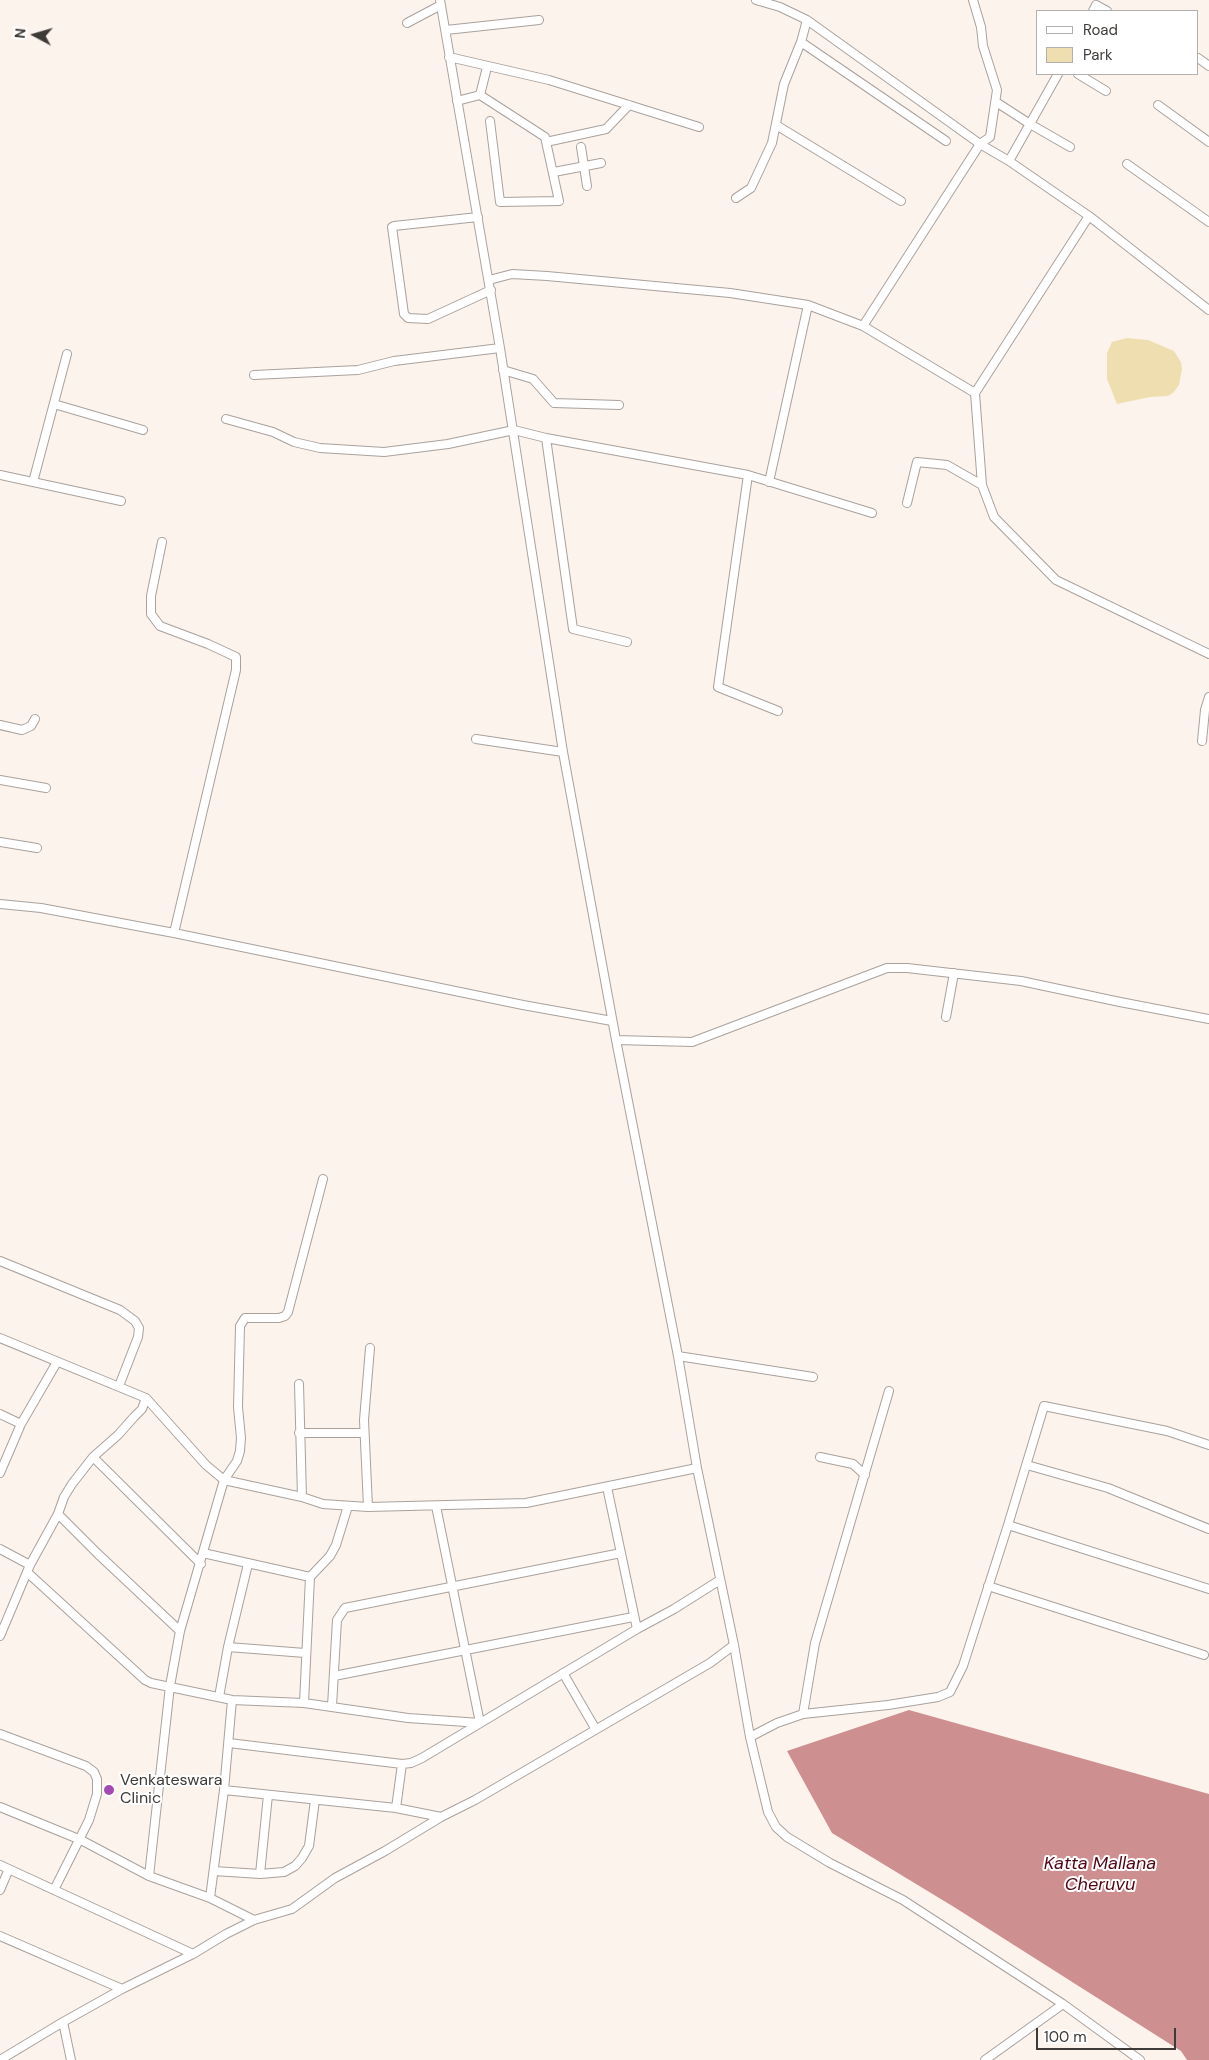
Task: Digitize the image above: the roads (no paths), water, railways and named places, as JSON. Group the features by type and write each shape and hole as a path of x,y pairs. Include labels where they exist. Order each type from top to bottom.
{"street":[{"path":"756,0 780,7 807,20 980,144 1009,161 1089,216 1209,310"},
{"path":"863,326 980,144 990,138 997,90 983,46 981,27 973,0"},
{"path":"407,23 441,3 514,430 564,752 612,1021 678,1356 697,1468 734,1645 750,1737 768,1812 776,1827 787,1837 830,1863 903,1900 1063,2004 1140,2060"},
{"path":"1094,10 1096,5 1105,10"},
{"path":"446,30 539,20"},
{"path":"736,198 751,188 772,143 784,84 801,42 807,20"},
{"path":"801,42 946,141"},
{"path":"450,57 549,80 699,127"},
{"path":"480,95 487,67"},
{"path":"1009,161 1057,75"},
{"path":"1080,75 1106,91"},
{"path":"457,101 480,95 545,137 559,201 500,202 490,121"},
{"path":"996,102 1070,147"},
{"path":"546,142 606,130 629,105"},
{"path":"1158,105 1209,142"},
{"path":"776,125 900,201"},
{"path":"580,147 587,186"},
{"path":"554,172 600,164"},
{"path":"1127,164 1209,222"},
{"path":"1089,216 975,393 982,485 994,518 1056,580 1209,654"},
{"path":"478,217 392,227 404,314 408,318 428,319 491,290"},
{"path":"489,280 512,274 547,276 730,293 808,304 863,326 975,393"},
{"path":"769,482 808,304"},
{"path":"254,375 358,370 394,361 500,348"},
{"path":"33,482 67,354"},
{"path":"503,370 533,379 554,403 620,405"},
{"path":"54,404 143,430"},
{"path":"226,419 273,432 294,442 320,448 384,452 448,444 514,430 546,438 748,475 872,513"},
{"path":"546,438 573,629 627,642"},
{"path":"907,503 917,462 948,465 982,485"},
{"path":"0,474 122,501"},
{"path":"748,475 718,687 778,710"},
{"path":"162,542 151,596 151,614 160,626 236,657 236,670 174,933"},
{"path":"1202,741 1205,710 1209,696"},
{"path":"0,724 22,730 31,726 35,719"},
{"path":"476,739 564,752"},
{"path":"0,780 46,788"},
{"path":"0,842 36,848"},
{"path":"0,904 41,908 174,933 524,1005 612,1021"},
{"path":"616,1040 692,1042 887,968 908,968 1021,981 1209,1019"},
{"path":"946,1017 954,973"},
{"path":"149,1876 170,1686 180,1631 224,1480 237,1461 240,1451 241,1438 238,1407 239,1334 241,1321 250,1317 279,1318 285,1316 288,1312 323,1179"},
{"path":"0,1261 120,1310 135,1321 139,1328 138,1337 119,1386"},
{"path":"0,1338 146,1398 206,1465 224,1480 302,1497 323,1504 368,1507 526,1503 697,1468"},
{"path":"368,1507 364,1433 365,1393 370,1348"},
{"path":"678,1356 813,1377"},
{"path":"0,1473 21,1424 57,1362"},
{"path":"299,1384 302,1497"},
{"path":"803,1714 815,1644 889,1391"},
{"path":"0,1636 29,1569 58,1514 64,1497 92,1457 118,1435 142,1409 146,1398"},
{"path":"750,1737 777,1723 803,1714 888,1705 950,1692 963,1666 1044,1406 1167,1431 1209,1445"},
{"path":"0,1414 21,1424"},
{"path":"299,1433 364,1433"},
{"path":"92,1457 201,1564"},
{"path":"820,1457 853,1464 865,1475"},
{"path":"1027,1465 1108,1488 1209,1528"},
{"path":"607,1487 637,1629"},
{"path":"304,1703 310,1577 330,1556 336,1544 348,1506"},
{"path":"436,1506 480,1723"},
{"path":"58,1514 180,1631"},
{"path":"1008,1525 1209,1589"},
{"path":"1,1552 29,1569 145,1680 151,1683 232,1700 304,1703 408,1718 480,1723"},
{"path":"332,1706 337,1620 344,1608 452,1585 621,1553"},
{"path":"203,1554 310,1577"},
{"path":"219,1697 228,1646 248,1564"},
{"path":"229,1744 402,1764 422,1758 720,1580"},
{"path":"988,1586 1204,1655"},
{"path":"334,1676 634,1617"},
{"path":"0,2060 122,1989 193,1954 226,1934 254,1920 292,1908 335,1878 385,1851 441,1817 475,1800 594,1728 710,1663 734,1645"},
{"path":"228,1646 305,1652"},
{"path":"563,1673 594,1728"},
{"path":"210,1898 224,1790 232,1700"},
{"path":"0,1734 86,1766 94,1772 97,1779 97,1794 89,1820 81,1840 54,1890"},
{"path":"396,1808 402,1764"},
{"path":"224,1790 396,1808 441,1817"},
{"path":"260,1874 268,1795"},
{"path":"214,1871 260,1874 284,1872 295,1866 309,1846 315,1800"},
{"path":"0,1807 81,1840 149,1876 210,1898 254,1920"},
{"path":"0,1866 193,1954"},
{"path":"0,1890 9,1869"},
{"path":"0,1936 122,1989"},
{"path":"985,2060 1063,2004"},
{"path":"63,2022 72,2060"}],"water":[{"name":"Katta Mallana Cheruvu","path":"909,1710 1209,1794 1209,2060 1187,2060 1181,2051 954,1907 832,1833 787,1751"}],"place":[{"name":"Venkateswara Clinic","path":"109,1790"}]}
